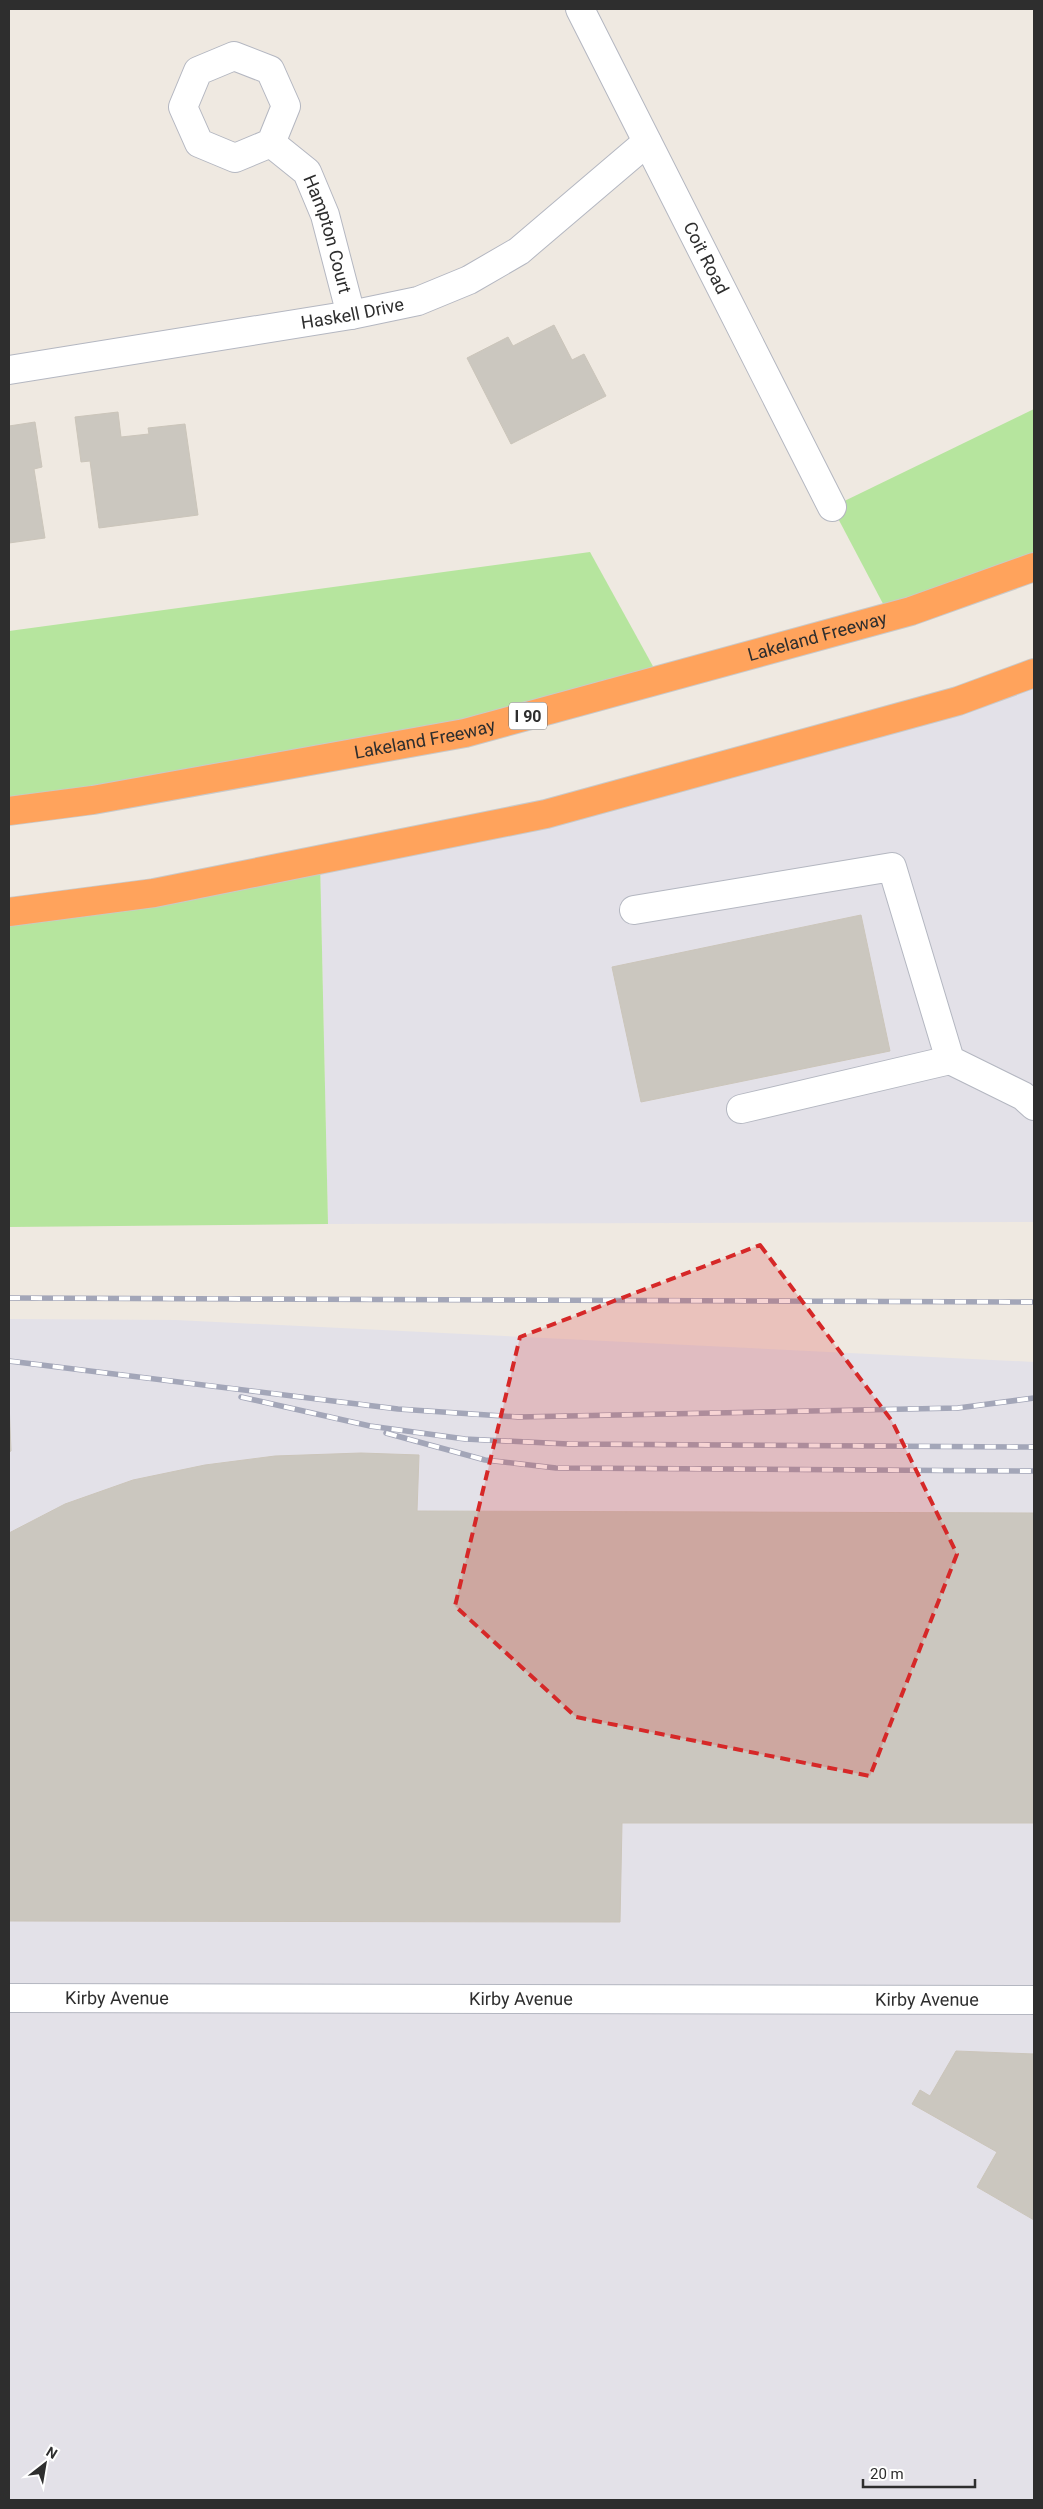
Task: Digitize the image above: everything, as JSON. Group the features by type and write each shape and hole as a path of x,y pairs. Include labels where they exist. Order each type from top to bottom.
{"highway":[{"name":"Lakeland Freeway","path":"9,811 93,800 465,733 911,611 1034,567"},
{"path":"9,912 154,893 546,814 948,704 1034,673"}],"street":[{"name":"Coit Road","path":"580,9 832,507"},
{"name":"Haskell Drive","path":"9,370 350,315 418,301 469,280 519,251 647,142"},
{"name":"Hampton Court","path":"271,143 307,172 325,215 350,315"},
{"path":"634,910 892,867 950,1060"},
{"path":"740,1109 950,1060 1023,1096 1034,1106"},
{"name":"Kirby Avenue","path":"9,1998 1034,2000"}],"highlighted area":[{"path":"760,1245 892,1421 957,1554 870,1776 576,1717 455,1606 520,1337"}],"shaded area":[{"path":"1034,673 1034,1222 328,1224 320,859"},
{"path":"9,1319 176,1320 1034,1362 1034,2500 9,2500"}],"green space":[{"path":"1034,409 1034,567 890,617 832,507"},
{"path":"590,552 660,679 465,733 9,811 9,631"},
{"path":"320,859 328,1224 9,1227 9,912"}],"building":[{"path":"554,325 572,360 584,354 606,396 511,444 467,358 508,337 513,346"},
{"path":"118,412 121,437 149,434 148,428 185,424 198,515 99,528 90,461 81,462 75,417"},
{"path":"35,422 42,467 34,469 45,538 9,543 9,426"},
{"path":"861,915 890,1051 641,1102 612,967"},
{"path":"9,1402 11,1451 9,1452"},
{"path":"361,1453 419,1455 417,1511 1034,1513 1034,1823 622,1823 620,1922 9,1921 9,1533 65,1504 133,1480 205,1465 275,1456"},
{"path":"956,2051 1034,2054 1034,2220 977,2187 997,2152 912,2104 920,2090 930,2096"}],"railway":[{"path":"9,1298 1034,1302"},
{"path":"9,1361 398,1409 518,1417 958,1408 1034,1398"},
{"path":"241,1397 370,1426 465,1439 568,1444 1034,1447"},
{"path":"386,1433 485,1460 556,1468 1034,1471"}]}
